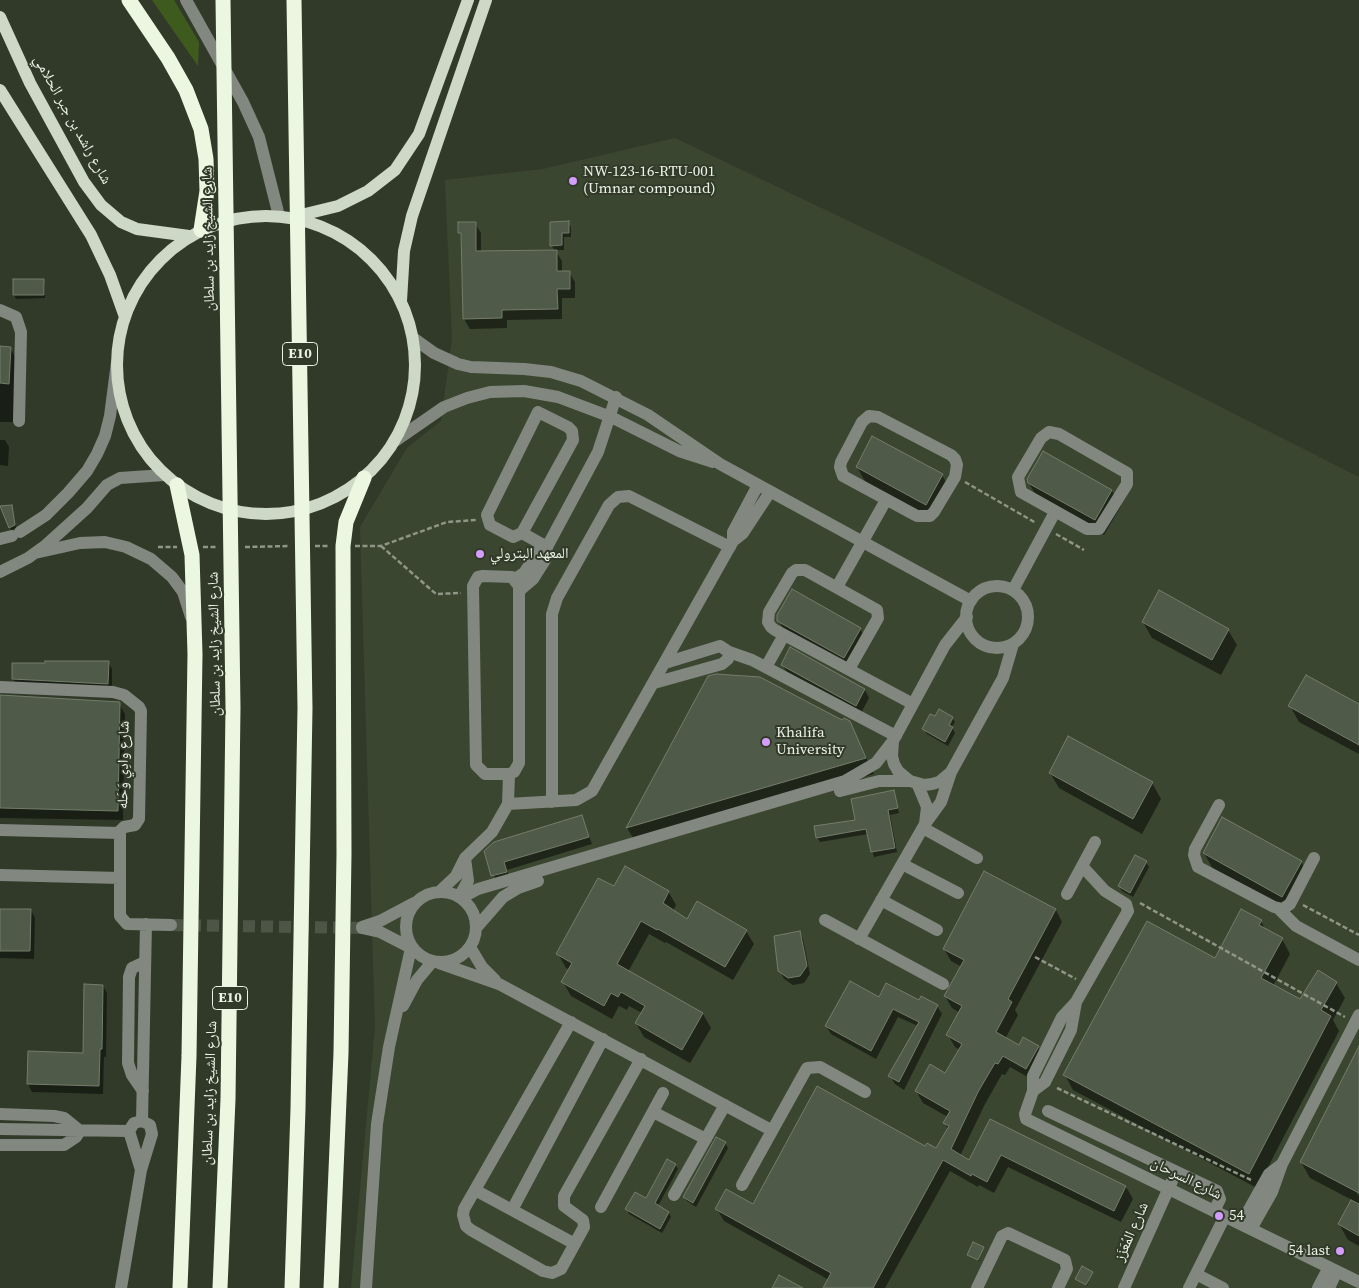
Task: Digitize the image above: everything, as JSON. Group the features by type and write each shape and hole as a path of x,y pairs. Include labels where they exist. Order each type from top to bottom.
{"highway":[{"path":"129,0 168,58 186,90 201,129 206,159 207,191 195,233"},
{"name":"شارع الشيخ زايد بن سلطان","path":"220,1288 228,1090 233,708 223,0"},
{"name":"E10","path":"292,1288 298,1109 306,708 294,0"},
{"path":"332,1288 341,1053 344,854 343,546 346,522 364,478"},
{"path":"176,485 191,547 195,654 189,1056 180,1288"}],"main road":[{"path":"293,217 338,206 368,191 395,170 419,134 468,0"},
{"path":"401,301 404,251 412,216 486,0"},
{"name":"شارع راشد بن جبر الحلامي","path":"0,17 39,99 84,182 101,205 121,222 137,230 195,233"},
{"path":"0,90 91,235 110,275 125,317"},
{"path":"280,216 293,217 327,228 357,246 382,271 401,301 413,338 415,374 409,407 395,441 364,478 336,497 305,510 272,515 238,512 206,502 176,485 164,475 138,442 128,419 122,404 117,362 125,317 140,285 162,258 195,233 239,217 280,216"}],"street":[{"path":"186,0 210,39 259,137 280,216"},
{"path":"0,104 15,116"},
{"path":"0,310 16,316 21,332 19,421"},
{"path":"413,338 434,352 458,364 471,367 524,368 551,372 581,381 616,397 673,430 720,464 971,601"},
{"path":"11,536 46,515 68,493 97,454 105,436 110,416 117,362"},
{"path":"395,441 444,407 467,398 507,391 540,393 558,397 611,417 679,451 720,464"},
{"path":"538,412 568,427 572,431 573,440 522,534 508,536 490,526 487,519 488,512 538,412 540,393"},
{"path":"517,585 537,573 545,560 547,546 598,452 616,397"},
{"path":"869,416 878,417 951,455 957,465 955,477 934,512 930,516 917,516 847,480 841,472 841,462 862,422 869,416"},
{"path":"1054,432 1059,434 1126,473 1127,484 1099,529 1087,530 1055,512 1024,496 1018,487 1018,477 1045,434 1054,432"},
{"path":"0,572 35,553 87,508 107,485 120,478 164,475"},
{"path":"731,544 733,532 758,485"},
{"path":"508,804 576,800 592,791 654,684 731,544 743,533 770,492"},
{"path":"552,802 552,614 557,598 609,505 618,497 629,496 731,544"},
{"path":"837,587 886,500"},
{"path":"1013,590 1055,512"},
{"path":"522,534 547,546"},
{"path":"35,553 80,543 105,542 126,547 151,558 172,577 182,592 191,616 195,654"},
{"path":"849,669 878,614 875,607 805,570 796,570 792,573 768,617 770,627 913,704"},
{"path":"508,576 517,585 519,763 514,772 509,774 485,774 476,765 474,581 478,577 508,576"},
{"path":"460,897 478,889 846,781 876,763 895,739 952,635 967,617 971,601 976,594 990,587 1006,587 1013,590 1020,596 1028,613 1025,630 1014,644 1003,678 951,772 944,798 924,826 859,938"},
{"path":"967,617 974,637 982,644 992,648 1014,644"},
{"path":"766,667 784,635"},
{"path":"665,663 720,646 728,652 766,667 895,739"},
{"path":"654,684 722,664 728,659 728,652"},
{"name":"شارع وادِي وَحَله","path":"0,688 113,692 124,696 139,707 141,712 139,819 135,825 122,828 120,833"},
{"path":"895,739 894,764 913,782 927,807 924,826"},
{"path":"396,1019 417,980 436,962 457,959 470,947 476,928 503,897 524,885 862,785 889,780 924,785 939,782 951,772"},
{"path":"438,892 456,876 465,858 492,832 508,804 509,774"},
{"path":"1219,805 1195,849 1195,862 1198,867 1279,909 1296,926 1359,960"},
{"path":"924,826 977,858"},
{"path":"0,830 120,833 121,920 127,924 171,925"},
{"path":"1067,894 1095,842"},
{"path":"460,897 468,882 465,858"},
{"path":"1279,909 1287,907 1293,900 1314,858"},
{"path":"902,864 958,894"},
{"path":"1082,866 1105,890 1121,901"},
{"path":"0,875 120,878"},
{"path":"476,928 472,911 460,897 438,892 429,893 414,903 362,928 388,936 411,948 419,956 499,984 771,1130"},
{"path":"881,900 937,930"},
{"name":"شارع السرحان","path":"1121,901 1128,907 1127,914 1076,1002 1071,1030 1045,1082 1033,1091 1025,1111 1026,1119 1359,1282"},
{"path":"366,1288 377,1124 411,948 405,930 409,911 414,903"},
{"path":"825,920 943,984"},
{"path":"142,1121 146,924"},
{"path":"470,947 482,967 499,984"},
{"path":"1246,1227 1269,1174 1282,1164 1357,1019"},
{"path":"571,1022 464,1209 463,1215 466,1226 543,1271 552,1273 561,1269 584,1227 584,1222 566,1209 563,1202 564,1196 641,1059"},
{"path":"512,1210 604,1039"},
{"path":"742,1185 804,1072 811,1066 820,1067 866,1092"},
{"path":"600,1206 663,1093"},
{"path":"674,1195 725,1105"},
{"path":"1048,1111 1219,1193 1220,1213 1189,1288"},
{"path":"653,1112 706,1139"},
{"path":"0,1114 64,1118 80,1131"},
{"path":"121,1288 141,1170 152,1134 150,1125 142,1121 134,1123 129,1131 141,1170"},
{"path":"1068,1140 1075,1124"},
{"path":"0,1129 129,1131"},
{"path":"0,1145 64,1145 76,1137 80,1131"},
{"path":"1127,1168 1134,1152"},
{"name":"شارع المُعَزَز","path":"1124,1288 1177,1172"},
{"path":"475,1190 575,1244"},
{"path":"977,1288 1002,1236 1008,1233 1065,1260 1067,1269 1060,1287"},
{"path":"1318,1288 1333,1269"},
{"path":"1329,1288 1333,1269"},
{"path":"1196,1274 1223,1288"}],"path":[{"path":"955,477 1084,550"},
{"path":"314,546 381,546 448,522 487,519"},
{"path":"238,547 296,546"},
{"path":"381,546 436,594 473,593"},
{"path":"154,547 219,547"},
{"path":"1293,900 1359,935"},
{"path":"1121,901 1142,904 1357,1019"},
{"path":"1035,958 1086,985"},
{"path":"1052,1086 1252,1180"}],"shaded area":[{"path":"675,138 926,258 1359,477 1359,1288 351,1288 375,1027 360,527 407,448 441,421 452,339 445,180 543,169"}],"green space":[{"path":"152,0 174,0 199,42 198,66"}],"building":[{"path":"569,221 569,233 562,233 562,245 550,246 550,222"},
{"path":"458,222 476,222 476,251 557,250 557,271 570,271 570,289 557,289 558,309 502,310 502,318 463,319 461,233 458,233"},
{"path":"13,279 44,279 44,295 13,295"},
{"path":"0,346 11,347 9,384 0,383"},
{"path":"872,436 943,474 926,505 856,467"},
{"path":"1043,451 1112,490 1095,520 1028,483 1027,479"},
{"path":"12,505 15,525 9,528 0,506"},
{"path":"792,589 861,628 844,658 777,621 777,615"},
{"path":"1159,590 1229,629 1212,660 1142,622"},
{"path":"790,647 865,689 856,706 781,665"},
{"path":"45,661 109,661 108,684 12,679 12,663 45,663"},
{"name":"Khalifa University","path":"716,674 760,677 842,720 844,718 850,721 866,758 626,828 708,676"},
{"path":"1306,675 1359,704 1359,745 1288,706"},
{"path":"0,695 120,702 118,811 0,808"},
{"path":"939,709 953,717 949,725 953,727 945,742 922,729 930,714 935,716"},
{"path":"1068,736 1153,782 1133,819 1049,773"},
{"path":"894,790 898,808 888,810 895,848 871,852 866,829 816,838 814,826 855,820 851,799"},
{"path":"582,815 589,837 504,862 507,872 491,876 484,851 494,842"},
{"path":"1222,817 1302,861 1282,897 1203,853"},
{"path":"1135,855 1147,861 1130,893 1118,886"},
{"path":"625,866 669,891 663,903 687,919 697,901 747,930 725,967 641,921 617,964 703,1013 682,1050 635,1023 645,1006 621,992 618,997 611,993 604,1006 561,982 572,963 556,954 598,878 614,886"},
{"path":"984,871 1056,909 1008,999 1012,1002 996,1032 1019,1045 1023,1037 1039,1046 1026,1069 1003,1056 998,1064 995,1063 978,1092 951,1149 969,1160 990,1119 1126,1186 1114,1211 1001,1155 987,1182 972,1174 971,1176 943,1160 873,1288 823,1288 831,1273 715,1209 726,1189 753,1204 817,1086 925,1146 927,1143 936,1148 949,1126 943,1123 950,1111 915,1091 930,1064 945,1073 962,1044 946,1035 962,1006 944,996 964,960 943,949"},
{"path":"0,909 31,909 30,951 0,951"},
{"path":"1241,909 1262,920 1259,925 1283,938 1261,978 1300,999 1318,970 1337,982 1321,1010 1331,1016 1249,1174 1063,1075 1147,921 1215,958"},
{"path":"800,931 807,966 800,976 788,978 778,971 774,936"},
{"path":"850,981 879,997 886,983 919,1000 921,996 938,1005 899,1082 888,1076 919,1022 893,1009 871,1051 825,1026"},
{"path":"84,984 103,985 102,1049 100,1049 99,1086 27,1084 28,1051 83,1053"},
{"path":"1359,1046 1359,1193 1300,1162"},
{"path":"716,1137 726,1142 693,1203 683,1197"},
{"path":"667,1159 676,1164 655,1203 669,1212 660,1229 625,1209 635,1192 646,1198"},
{"path":"1351,1200 1359,1204 1359,1236 1338,1224"},
{"path":"973,1242 984,1247 978,1260 967,1255"},
{"path":"1082,1266 1093,1272 1086,1285 1075,1279"},
{"path":"779,1275 803,1288 772,1288"}],"tunnel":[{"path":"171,925 362,928"}],"place":[{"name":"NW-123-16-RTU-001 (Umnar compound)","path":"573,181"},
{"name":"المعهد البترولي","path":"480,554"},
{"name":"Khalifa University","path":"766,742"},
{"name":"54","path":"1219,1216"},
{"name":"54 last","path":"1340,1251"}]}
